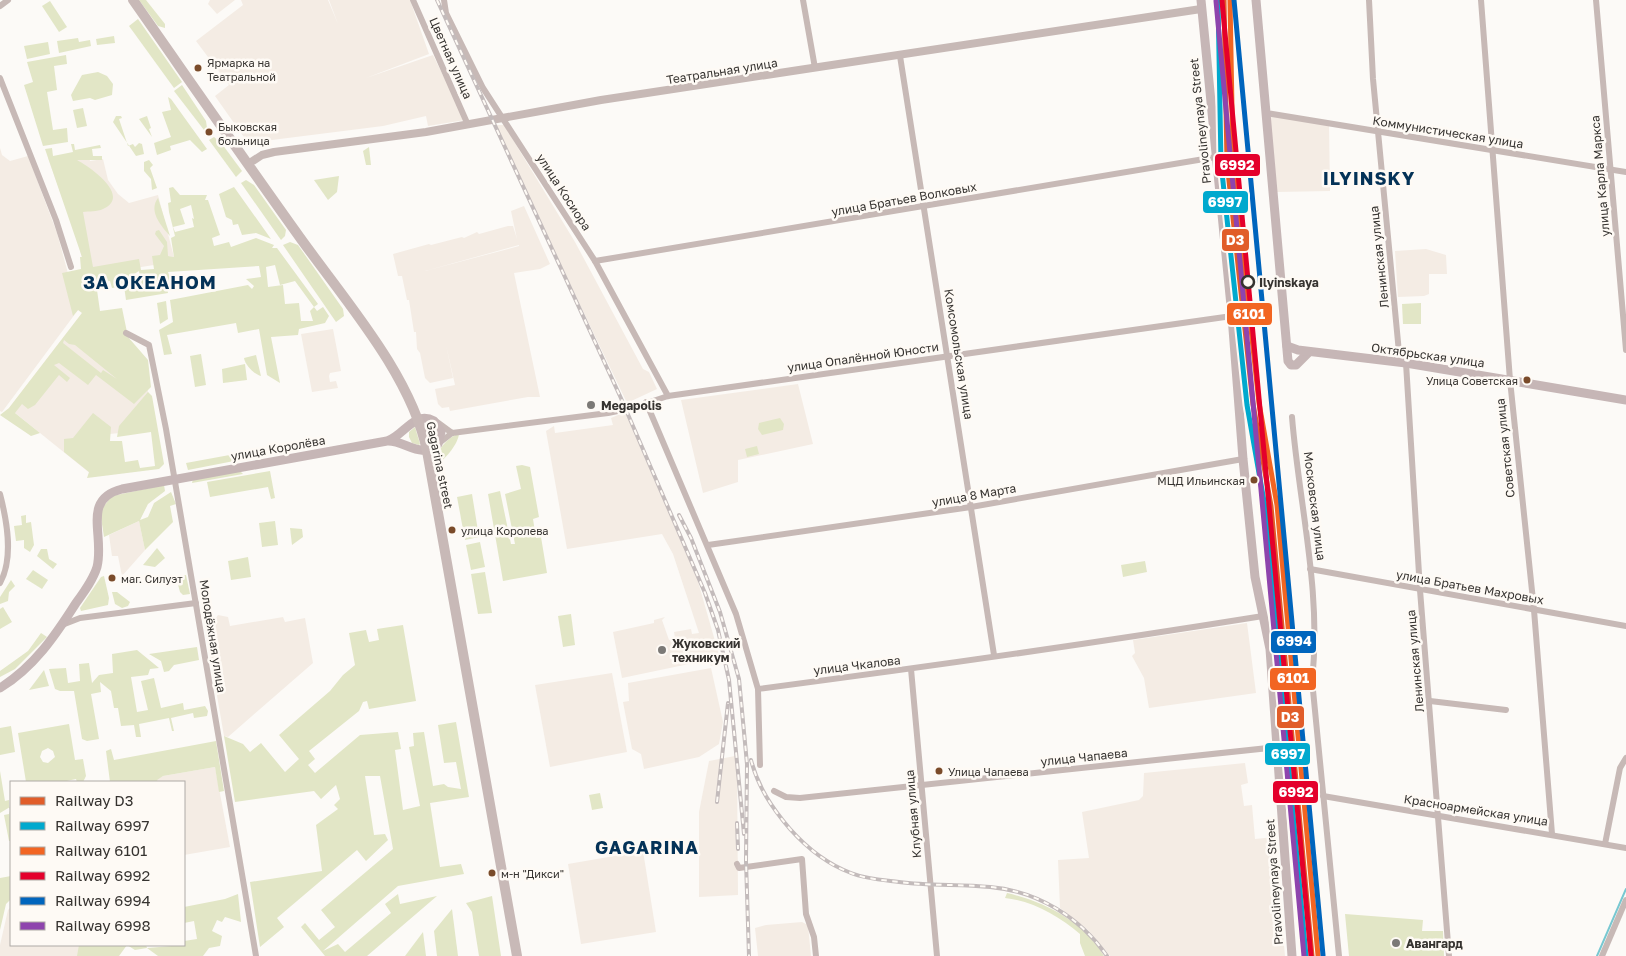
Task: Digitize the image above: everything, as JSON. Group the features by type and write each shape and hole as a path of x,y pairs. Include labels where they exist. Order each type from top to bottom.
{"main road":[{"name":"Gagarina street","path":"133,0 395,372 410,399 418,419 426,451 517,956"},
{"path":"1256,0 1288,361 1291,365 1298,364 1309,352"},
{"name":"Pravolineynaya Street","path":"1201,5 1232,316 1243,459 1255,577 1270,649 1292,956"},
{"name":"Октябрьская улица","path":"1287,346 1309,352 1403,363 1626,400"},
{"path":"427,418 437,422 441,435 438,444 426,451 394,441 386,441 396,438 418,419 427,418"},
{"path":"406,428 406,440 412,448"},
{"name":"улица Королёва","path":"0,688 30,664 61,626 96,570 99,548 97,510 102,498 116,490 386,441"}],"street":[{"path":"0,6 8,0"},
{"name":"Цветная улица","path":"414,0 468,125"},
{"name":"улица Косиора","path":"444,0 446,13 478,80 595,261 668,396"},
{"path":"803,0 816,68"},
{"name":"Ленинская улица","path":"1369,0 1379,132 1403,363 1449,956"},
{"name":"Советская улица","path":"1481,0 1510,380 1534,610 1552,834"},
{"name":"улица Карла Маркса","path":"1596,0 1626,350"},
{"name":"Театральная улица","path":"248,164 262,155 274,152 468,125 601,100 900,56 1201,5"},
{"name":"Комсомольская улица","path":"900,56 994,655"},
{"path":"0,78 64,241 71,267"},
{"name":"Коммунистическая улица","path":"1266,113 1626,172"},
{"name":"улица Братьев Волковых","path":"595,261 925,207 1216,156"},
{"name":"улица Опалённой Юности","path":"452,433 608,413 668,396 1232,316"},
{"name":"Молодёжная улица","path":"126,333 149,344 203,639 256,956"},
{"path":"646,402 736,614 758,689 760,765"},
{"name":"Московская улица","path":"1292,417 1310,569 1315,650 1312,680 1339,956"},
{"path":"437,422 452,433 438,444"},
{"name":"улица 8 Марта","path":"708,545 971,507 1243,459"},
{"path":"0,494 5,517 8,559 6,572 0,583"},
{"name":"улица Братьев Махровых","path":"1310,569 1626,626"},
{"path":"61,626 80,618 196,603"},
{"name":"улица Чкалова","path":"758,689 911,669 994,655 1041,651 1263,616"},
{"name":"Клубная улица","path":"911,669 937,956"},
{"path":"1430,701 1506,710"},
{"name":"улица Чапаева","path":"774,791 786,797 800,798 1278,747"},
{"path":"1605,844 1620,768 1626,758"},
{"name":"Красноармейская улица","path":"1323,796 1626,848"},
{"path":"737,864 739,868 802,859 806,914 814,937 816,956"},
{"path":"1602,956 1626,900"}],"shaded area":[{"path":"210,0 235,0 217,14 208,4"},
{"name":"Ярмарка на Театральной","path":"241,0 328,0 338,24 329,0 410,0 429,54 366,78 433,55 465,120 428,126 426,116 383,126 248,143 215,96 229,85 196,41 243,5"},
{"path":"1270,115 1329,125 1330,191 1277,192"},
{"path":"494,125 504,125 575,242 643,369 649,372 657,389 627,403"},
{"path":"0,148 2,155 10,161 28,156 57,233 78,310 2,412 0,411"},
{"path":"70,155 89,158 90,161 103,159 108,180 118,194 129,203 158,195 174,257 160,255 160,264 86,276 78,241 48,158"},
{"path":"524,206 550,264 540,269 514,273 540,397 528,397 450,411 449,407 442,408 438,404 435,389 455,385 446,345 453,378 430,383 425,378 420,353 417,349 416,332 414,332 409,300 407,300 402,276 398,276 393,254 429,244 464,238 477,232 479,234 508,226 513,226 517,239 511,211","holes":["519,245 519,246 425,271"]},
{"path":"1426,249 1446,255 1447,274 1429,274 1429,294 1424,296 1398,297 1395,251"},
{"path":"82,313 144,368 150,404 129,432 110,434 110,441 91,474 9,408"},
{"path":"333,329 341,371 330,373 329,376 330,382 336,381 338,388 312,392 301,334"},
{"path":"798,384 813,444 738,460 738,482 703,493 681,400"},
{"path":"625,412 693,564 721,662 711,666 708,660 622,678 613,632 654,623 654,620 665,617 662,620 669,640 675,638 674,632 691,629 692,634 699,633 673,554 662,534 567,549 546,431 554,426 555,433 613,425 611,418"},
{"path":"139,521 145,550 122,576 118,556 112,556 109,535"},
{"path":"218,615 228,617 230,626 283,617 285,622 305,618 313,663 228,737 224,736 206,632"},
{"path":"1247,623 1256,693 1149,708 1144,678 1132,656 1135,653 1133,640"},
{"path":"711,668 723,722 719,744 699,757 644,769 641,754 632,749 623,702 629,701 628,683"},
{"path":"612,673 627,752 550,767 535,685"},
{"path":"735,756 737,763 738,895 699,897 699,812 709,761"},
{"path":"1245,763 1248,783 1241,785 1244,806 1252,805 1255,839 1274,837 1285,956 1110,956 1088,930 1060,908 1058,860 1089,858 1082,812 1139,800 1143,796 1144,773"},
{"path":"215,767 230,847 185,855 185,781 151,781 163,776"},
{"path":"643,851 656,932 581,944 568,864"},
{"path":"10,908 10,946 109,946 102,956 0,956 0,945"},
{"path":"802,922 808,925 811,956 758,956 755,928 766,925"}],"green space":[{"path":"139,0 146,0 165,24 165,28 158,26"},
{"path":"50,1 67,27 59,32 42,6"},
{"path":"138,19 182,82 174,88 129,26"},
{"path":"114,36 115,43 97,45 96,39"},
{"path":"78,38 79,42 90,40 91,46 59,53 57,41"},
{"path":"48,42 50,54 27,59 24,46"},
{"path":"66,55 67,64 54,66 57,90 47,92 53,130 67,128 68,142 43,146 24,85 33,82 27,62"},
{"path":"98,72 107,76 113,84 112,95 95,100 90,98 73,101 71,95 82,75"},
{"path":"182,85 206,121 207,128 204,130 174,91"},
{"path":"168,97 207,149 202,152 190,140 170,146 171,150 157,155 154,143 171,137 162,112 171,110"},
{"path":"83,108 87,126 77,128 73,110"},
{"path":"116,116 121,116 122,118 119,119 127,142 113,122"},
{"path":"147,116 151,128 149,129 152,137 139,119"},
{"path":"214,137 222,144 242,171 236,177 209,140"},
{"path":"139,143 142,144 144,154 136,156 129,146 133,144 135,147"},
{"path":"71,144 74,144 75,150 100,145 101,148 92,149 93,156 102,156 102,160 77,160 106,182 113,197 111,203 103,209 83,212 93,267 139,259 141,270 154,269 152,256 160,255 164,246 155,234 159,230 167,242 168,256 174,257 171,238 175,236 169,212 168,203 171,202 169,188 173,187 180,195 207,195 205,200 208,200 220,235 212,238 214,246 229,242 231,247 256,238 274,245 272,248 277,248 318,304 314,307 317,311 323,307 329,316 325,323 299,329 298,335 271,337 280,383 267,375 259,329 238,333 236,323 167,335 172,354 164,355 159,330 173,322 170,300 248,285 252,289 254,286 246,279 261,277 259,266 168,272 171,281 166,282 168,293 126,300 124,286 112,288 110,281 96,283 100,311 122,308 128,337 148,360 151,387 134,404 96,375 88,385 59,363 54,365 70,378 67,382 59,375 35,405 28,409 22,404 15,413 40,433 31,436 0,415 9,408 82,313 78,310 73,316 62,273 81,269 80,257 82,257 45,149 52,148 53,156 73,152","holes":["191,205 194,227 175,232 173,227 185,224 180,209","275,265 280,285 295,281 314,307 310,311 313,321 301,321 299,303 285,304 283,285 268,287 266,267","139,271 141,284 131,287 128,278","64,340 69,344 75,345 117,379 103,370 101,373 63,343"]},
{"path":"369,147 371,165 366,165 363,151"},
{"path":"149,160 153,165 150,168 157,188 152,190 151,179 144,171 144,162"},
{"path":"339,176 337,192 328,200 314,180"},
{"path":"246,180 254,185 286,230 285,236 281,240 241,183"},
{"path":"234,187 271,239 256,233 242,235 238,224 233,225 232,220 226,217 219,194"},
{"path":"158,198 170,236 155,213 155,203"},
{"path":"290,242 298,245 343,309 344,316 336,322 283,245"},
{"path":"166,301 168,319 160,324 157,303"},
{"path":"1421,303 1421,324 1403,324 1402,304"},
{"path":"201,354 206,385 195,387 190,356"},
{"path":"256,355 261,376 250,369 244,358"},
{"path":"245,364 247,380 223,383 222,369"},
{"path":"148,392 152,396 164,464 159,469 87,478 89,472 64,452 64,439 73,438 93,413 111,427 110,441 122,441 125,462 138,460 140,468 155,466 151,432 117,437 119,426"},
{"path":"780,418 784,424 783,430 762,435 758,429 759,423"},
{"path":"426,423 431,423 437,430 433,442 431,442"},
{"path":"415,427 419,445 412,443 409,437 409,432"},
{"path":"459,434 450,452 439,463 435,464 437,455 443,445"},
{"path":"757,446 759,454 747,457 745,449"},
{"path":"235,454 234,461 188,470 186,463"},
{"path":"516,466 530,467 539,517 533,519 536,538 541,537 547,573 503,581 488,494 500,491 511,544 515,544 505,494 521,489"},
{"path":"240,471 243,474 192,483 193,479"},
{"path":"270,471 275,498 271,499 268,487 210,497 207,482"},
{"path":"164,485 165,491 148,504 140,520 148,517 154,503 171,492 176,504 170,506 173,522 145,550 139,521 104,537 100,511 112,496"},
{"path":"472,494 479,537 465,540 457,497"},
{"path":"26,515 26,523 31,522 34,545 30,552 24,548 24,540 16,541 14,526 22,525 21,516"},
{"path":"275,521 278,545 262,547 259,523"},
{"path":"290,528 302,529 303,537 292,545"},
{"path":"480,542 485,567 471,570 466,545"},
{"path":"157,548 165,558 155,567 143,565"},
{"path":"41,549 47,549 49,559 57,564 53,569 37,556"},
{"path":"248,557 251,577 231,580 228,561"},
{"path":"1145,561 1147,572 1123,577 1121,565"},
{"path":"33,570 48,580 42,589 26,579"},
{"path":"485,572 492,613 478,614 471,574"},
{"path":"186,575 190,594 183,595 180,592 176,577"},
{"path":"104,576 109,598 108,605 81,611 80,608 101,577"},
{"path":"11,580 15,586 9,592 8,601 0,604 0,597"},
{"path":"112,592 117,592 130,602 128,606 122,608 115,604"},
{"path":"3,607 12,622 0,629 0,609"},
{"path":"571,614 575,645 563,647 558,616"},
{"path":"403,625 416,701 369,709 367,701 363,702 359,711 309,751 315,759 308,765 315,773 360,735 398,732 401,749 395,750 403,810 420,806 409,747 414,746 413,733 424,732 433,786 444,784 448,787 461,789 456,762 444,763 438,725 456,722 469,797 430,803 440,867 461,864 464,874 398,886 323,951 338,944 345,952 391,913 385,904 398,894 400,904 437,896 367,956 325,956 301,927 305,923 319,940 335,927 321,910 393,849 380,776 365,776 374,835 385,834 388,840 366,861 357,850 277,918 284,927 260,947 250,882 322,871 316,825 338,809 334,805 340,799 336,785 321,799 314,791 235,802 224,736 243,744 250,752 261,743 285,772 299,759 279,735 330,691 343,675 355,665 349,633 366,630 369,642 379,640 377,629"},
{"path":"41,633 47,637 15,669 0,677 0,671 28,651"},
{"path":"197,647 199,660 174,665 169,671 164,672 161,661 149,654"},
{"path":"137,650 159,668 150,669 148,675 131,677 137,712 148,710 141,681 154,678 161,708 183,703 184,710 205,706 208,711 207,716 194,718 193,713 171,718 174,731 172,731 169,718 139,724 141,737 136,737 134,725 121,726 118,708 114,708 111,691 100,682 101,692 91,694 99,739 87,741 82,739 74,691 55,689 49,669 66,668 68,683 80,681 79,664 89,663 92,683 99,675 113,673 112,654"},
{"path":"44,670 49,686 29,690"},
{"path":"69,724 75,760 83,759 86,776 84,781 77,781 76,779 67,781 26,781 18,733","holes":["48,748 53,751 55,757 48,763 43,762 40,757 42,751"]},
{"path":"11,726 15,752 0,755 0,728"},
{"path":"216,741 224,791 219,792 215,767 163,776 158,781 110,781 106,751 111,749 114,760"},
{"path":"0,771 5,801 9,800 9,807 0,813"},
{"path":"600,793 603,808 592,810 589,795"},
{"path":"10,810 10,841 4,815 9,814"},
{"path":"10,876 10,900 6,904 0,930 0,878"},
{"path":"1007,893 1035,902 1062,915 1085,933 1104,956 1085,956 1080,943 1080,934 1072,927 1045,910 1025,902 1005,898"},
{"path":"238,894 241,922 225,917 222,922 217,920 212,931 222,936 220,946 209,948 203,956 158,956 147,948 185,946 185,941 197,939 194,921 185,923 185,907 225,899"},
{"path":"492,896 501,956 479,956 472,912 466,903"},
{"path":"452,909 458,956 437,956 434,931"},
{"name":"Авангард","path":"1345,914 1423,920 1422,931 1443,931 1444,956 1349,956"},
{"path":"423,932 426,956 405,956"},
{"path":"79,946 126,946 119,956 77,956"},
{"path":"129,946 146,946 147,948 135,950"}],"waterway":[{"path":"1597,956 1626,889"}],"railway":[{"path":"437,0 620,396 705,593 718,630 729,680 744,834"},
{"path":"679,515 691,538 720,612 739,679 747,764 746,861 749,956"},
{"path":"717,802 728,703"},
{"path":"751,760 762,788 783,821 810,849 834,865 857,875 875,879 922,884 990,887 1024,894 1041,900 1071,918 1084,929 1107,956"},
{"path":"737,823 738,849"}],"rail line":[{"name":"6997","path":"1218,0 1221,163 1247,405 1265,507 1306,956"},
{"name":"D3","path":"1224,0 1227,162 1253,404 1271,506 1312,956"},
{"name":"6101","path":"1230,0 1233,162 1259,403 1277,505 1318,955"},
{"name":"6994","path":"1234,0 1323,955"},
{"name":"6998","path":"1216,1 1304,956"},
{"name":"6992","path":"1222,1 1311,956"}],"place":[{"name":"Ярмарка на Театральной","path":"198,68"},
{"name":"Быковская больница","path":"209,132"},
{"name":"Ilyinskaya","path":"1248,282"},
{"name":"Улица Советская","path":"1527,380"},
{"name":"Megapolis","path":"591,405"},
{"name":"МЦД Ильинская","path":"1254,480"},
{"name":"улица Королева","path":"452,530"},
{"name":"маг. Силуэт","path":"112,578"},
{"name":"Жуковский техникум","path":"662,650"},
{"name":"Улица Чапаева","path":"939,771"},
{"name":"м-н \"Дикси\"","path":"492,873"},
{"name":"Авангард","path":"1396,943"}],"district":[{"name":"ILYINSKY","path":"1369,178"},
{"name":"ЗА ОКЕАНОМ","path":"150,282"},
{"name":"GAGARINA","path":"647,847"}]}
